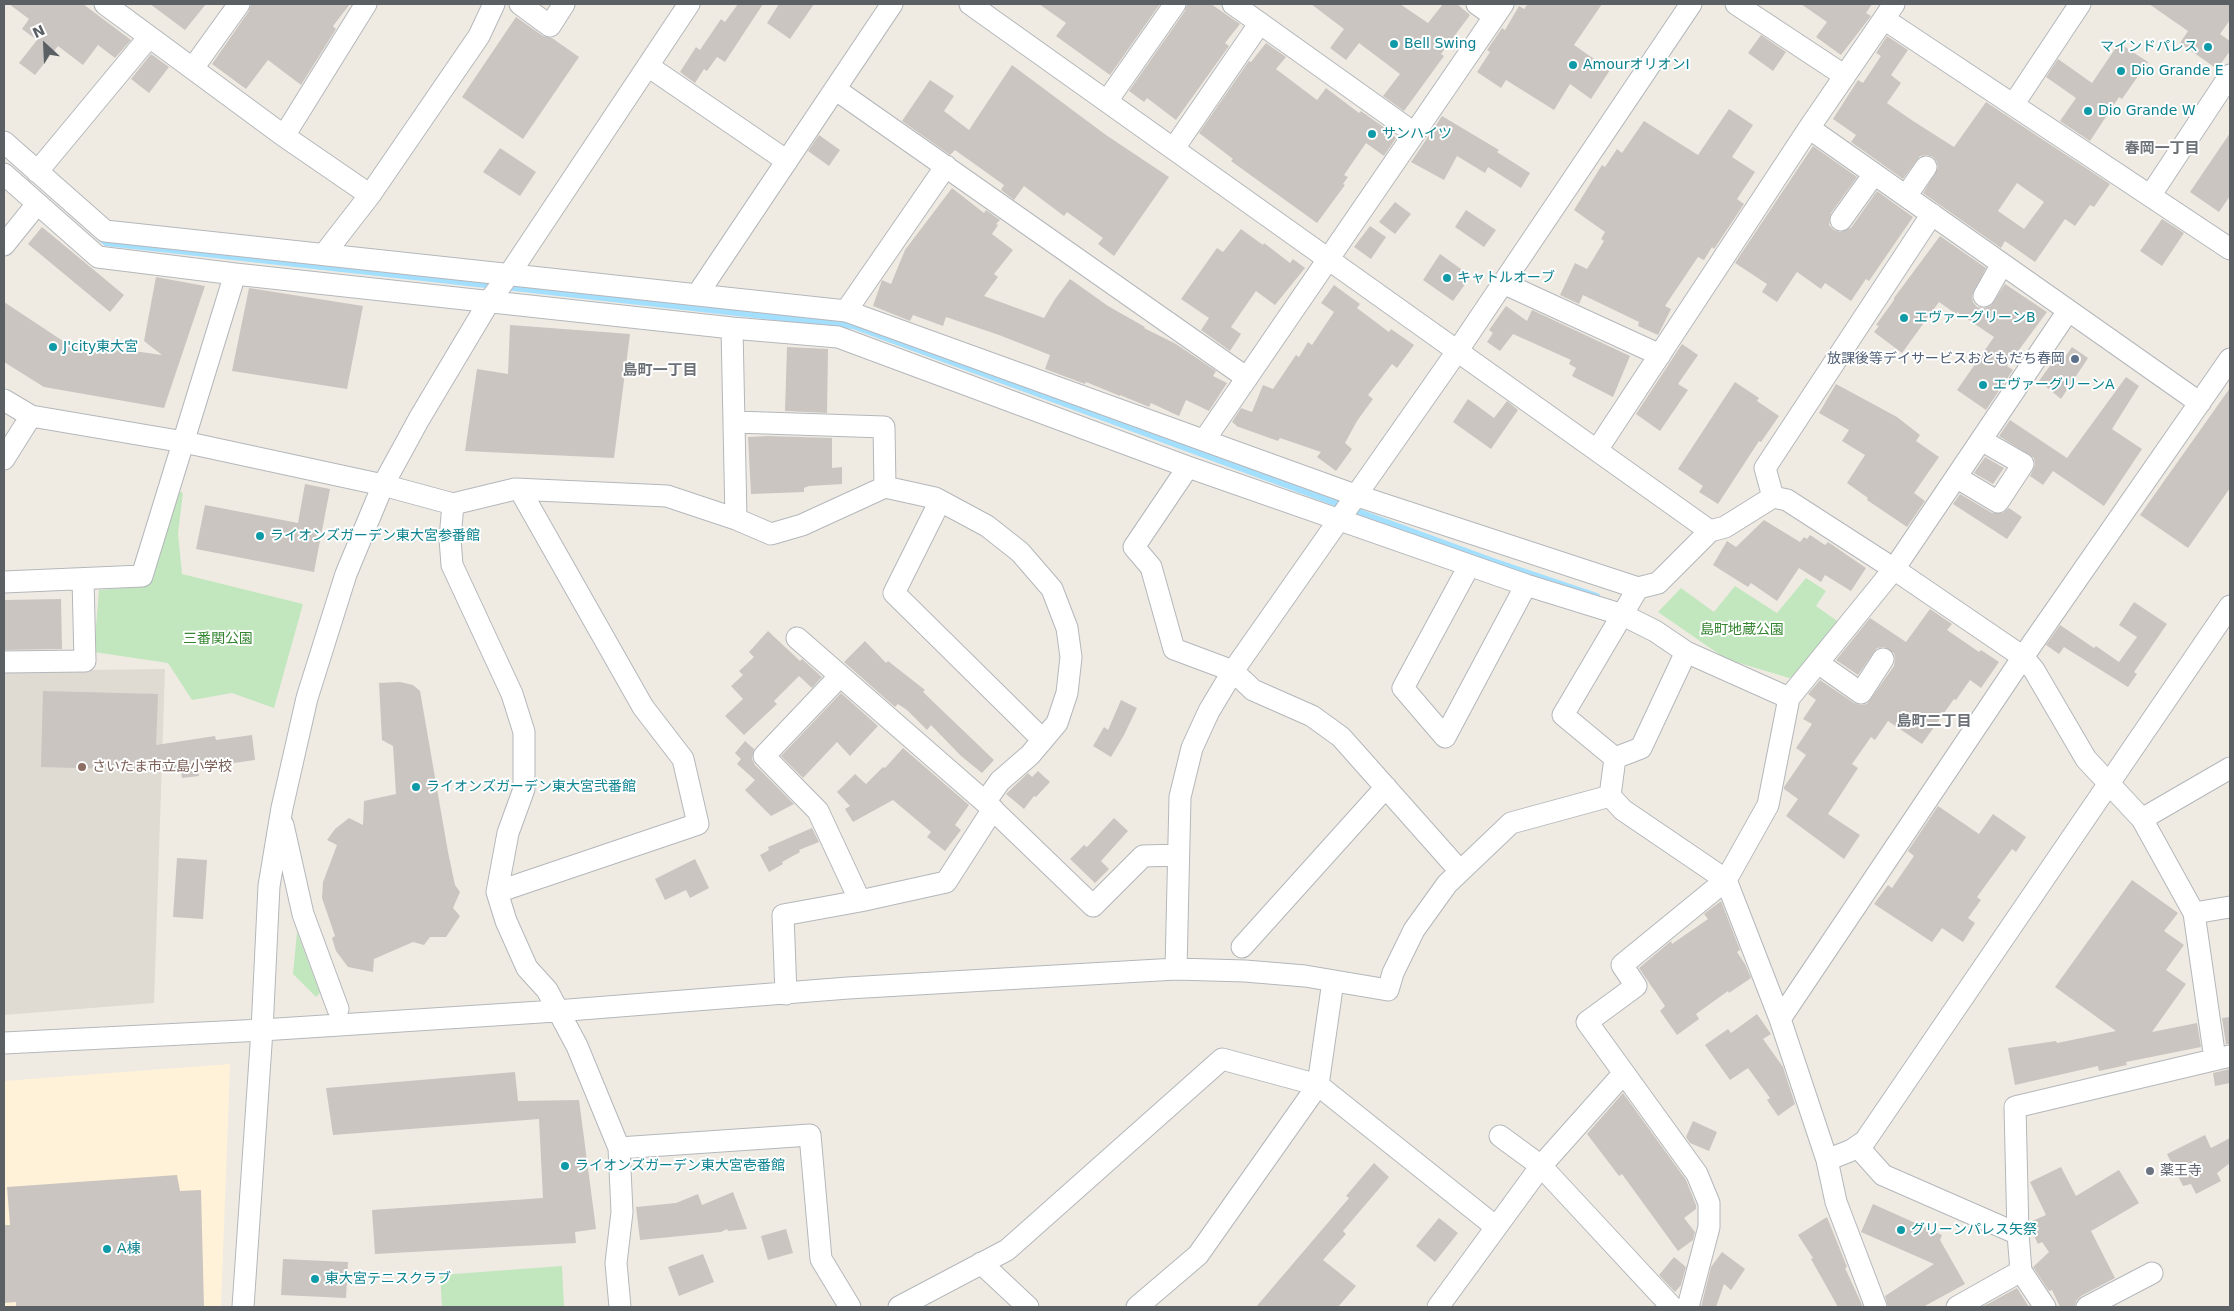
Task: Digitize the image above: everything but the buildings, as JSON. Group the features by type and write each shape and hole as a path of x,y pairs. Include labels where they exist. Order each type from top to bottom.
{"street":[{"path":"105,4 284,136 370,195"},
{"path":"193,68 239,4"},
{"path":"284,136 366,4"},
{"path":"326,253 370,195 479,36 494,4"},
{"path":"520,4 550,26 564,4"},
{"path":"243,1307 262,1030 269,886 281,816 306,698 346,574 384,485 419,419 490,300 510,273 689,4"},
{"path":"697,295 892,4"},
{"path":"970,4 1710,531"},
{"path":"1107,101 1176,4"},
{"path":"1233,4 1414,133"},
{"path":"1176,969 1180,797 1192,748 1209,711 1233,671 1339,520 1354,495 1458,350 1691,4"},
{"path":"1736,4 1845,76"},
{"path":"2013,105 2080,4"},
{"path":"1205,439 1414,133 1491,8"},
{"path":"1597,450 1809,128 1889,11 2013,105 2230,249"},
{"path":"1174,148 1260,24"},
{"path":"37,172 149,36"},
{"path":"648,66 786,161"},
{"path":"2150,196 2230,75"},
{"path":"835,89 1247,378"},
{"path":"1809,128 2200,403"},
{"path":"4,142 105,231 326,253 846,311 1205,439 1354,495 1638,588 1658,583 1710,531 1725,527 1773,497 1787,500 1894,569 2023,657 2034,670 2086,759 2142,819 2194,913 2222,1058 2015,1107 2018,1234 2021,1271 2045,1307"},
{"path":"846,311 946,166"},
{"path":"1906,196 1926,167"},
{"path":"4,174 98,257 235,274 490,300 732,328 838,337 1188,467 1469,566 1623,615 1655,631 1686,652 1789,698"},
{"path":"1841,220 1874,174"},
{"path":"4,245 37,204"},
{"path":"1773,497 1765,468 1932,214"},
{"path":"1984,296 2002,264"},
{"path":"4,582 142,576 235,274"},
{"path":"1503,283 1660,355"},
{"path":"1688,1307 1708,1227 1709,1203 1697,1174 1587,1022 1636,986 1622,965 1726,880 1768,805 1789,698 1894,569 2068,311"},
{"path":"732,328 736,519"},
{"path":"1780,1019 2023,657 2230,359"},
{"path":"4,400 31,416 184,442 384,485 453,504 520,490 667,496 736,519 771,534 802,525 885,487 940,501 987,526 1020,552 1052,589 1068,628 1071,657 1067,693 1057,724 1030,755 1000,781 989,806 946,882 860,901 783,915 786,994"},
{"path":"4,459 31,416"},
{"path":"735,422 884,427 885,487"},
{"path":"1956,477 1998,502 2023,464 1981,440"},
{"path":"1188,467 1134,547 1150,567 1174,649 1233,671 1253,690 1312,716 1341,737 1460,871"},
{"path":"497,892 698,824 683,759 643,707 520,490"},
{"path":"940,501 894,593 1043,740"},
{"path":"453,504 450,539 452,565 512,694 524,732 524,789 508,833 497,892 506,921 527,968 547,990 556,1011 577,1046 619,1148 622,1212 616,1263 620,1307"},
{"path":"1469,566 1403,688 1445,737 1526,585"},
{"path":"4,662 84,661 83,579"},
{"path":"1615,758 1563,715 1638,588"},
{"path":"1827,1160 1865,1141 2230,606"},
{"path":"797,638 989,806 1093,906 1143,856 1178,855"},
{"path":"1615,758 1640,748 1686,652"},
{"path":"1818,662 1861,693 1883,659"},
{"path":"840,676 764,756 818,811 860,901"},
{"path":"1615,758 1610,796 1622,810 1726,880 1780,1019 1827,1160 1836,1202 1876,1307"},
{"path":"2142,819 2230,768"},
{"path":"1242,947 1386,787"},
{"path":"4,1044 262,1030 556,1011 848,988 1176,969 1244,971 1305,976 1388,990 1393,973 1414,930 1447,884 1511,823 1610,796"},
{"path":"281,816 303,914 338,1009"},
{"path":"2194,913 2230,907"},
{"path":"1138,1307 1198,1255 1318,1085 1333,981"},
{"path":"902,1307 1007,1250 1222,1059 1318,1085 1496,1227"},
{"path":"1438,1307 1540,1166 1623,1074"},
{"path":"619,1148 810,1135 821,1259 850,1307"},
{"path":"1500,1136 1540,1166 1672,1307"},
{"path":"1858,1146 1883,1175 2018,1234"},
{"path":"982,1263 1028,1307"},
{"path":"1957,1307 2021,1271"},
{"path":"2087,1307 2152,1273"}],"shaded area":[{"name":"さいたま市立島小学校","path":"165,669 154,1003 4,1015 4,671"},
{"path":"230,1064 221,1307 4,1307 4,1081"}],"green space":[{"name":"三番関公園","path":"177,490 183,493 178,533 182,574 303,604 274,708 232,693 192,700 168,663 94,652 99,590 146,586"},
{"name":"島町地蔵公園","path":"1806,578 1826,591 1816,606 1840,623 1800,674 1789,678 1726,659 1658,612 1681,588 1714,612 1735,586 1777,613"},
{"path":"297,932 320,993 316,997 293,974"},
{"path":"562,1266 564,1307 442,1307 440,1275"}],"waterway":[{"path":"99,237 106,243 495,286"},
{"path":"505,287 853,326 1493,561 1597,596"}],"place":[{"name":"Bell Swing","path":"1394,44"},
{"name":"マインドパレス","path":"2208,47"},
{"name":"AmourオリオンⅠ","path":"1573,65"},
{"name":"Dio Grande E","path":"2121,71"},
{"name":"Dio Grande W","path":"2088,111"},
{"name":"サンハイツ","path":"1372,134"},
{"name":"キャトルオーブ","path":"1447,278"},
{"name":"エヴァーグリーンB","path":"1904,318"},
{"name":"J'city東大宮","path":"53,347"},
{"name":"放課後等デイサービスおともだち春岡","path":"2075,359"},
{"name":"エヴァーグリーンA","path":"1983,385"},
{"name":"ライオンズガーデン東大宮参番館","path":"260,536"},
{"name":"さいたま市立島小学校","path":"82,767"},
{"name":"ライオンズガーデン東大宮弐番館","path":"416,787"},
{"name":"ライオンズガーデン東大宮壱番館","path":"565,1166"},
{"name":"薬王寺","path":"2150,1171"},
{"name":"グリーンパレス矢祭","path":"1901,1230"},
{"name":"A棟","path":"107,1249"},
{"name":"東大宮テニスクラブ","path":"315,1279"}],"district":[{"name":"春岡一丁目","path":"2162,149"},
{"name":"島町一丁目","path":"660,371"},
{"name":"島町二丁目","path":"1934,722"}]}
